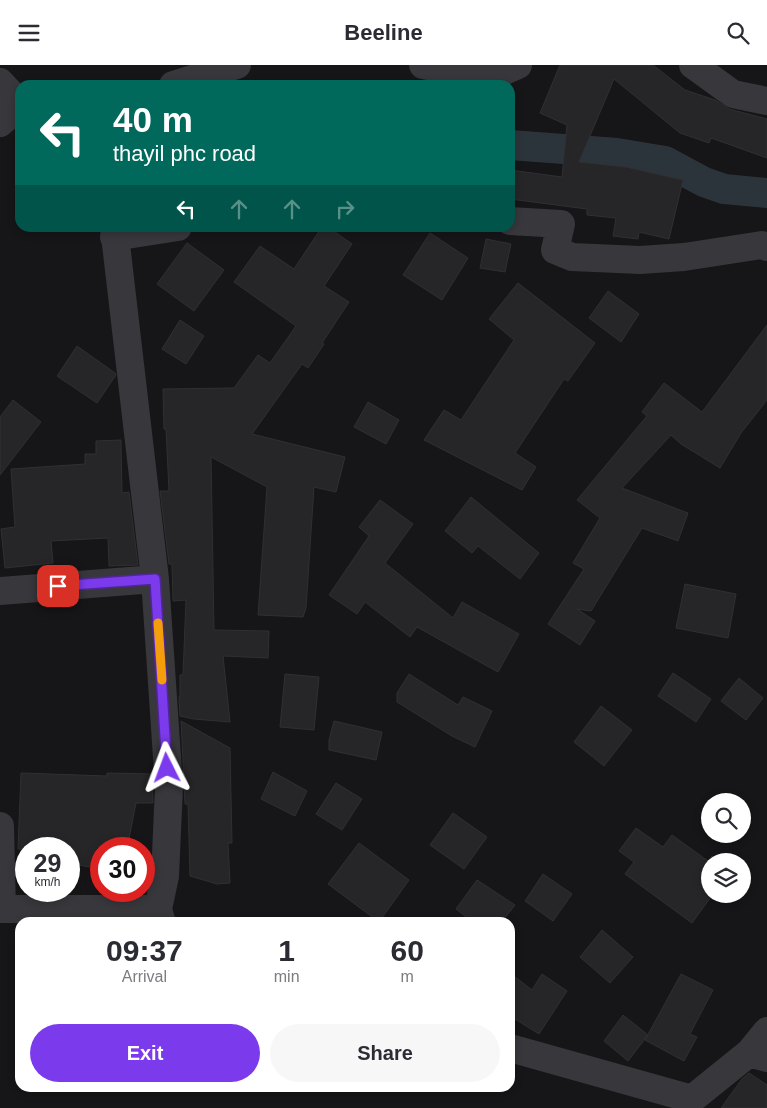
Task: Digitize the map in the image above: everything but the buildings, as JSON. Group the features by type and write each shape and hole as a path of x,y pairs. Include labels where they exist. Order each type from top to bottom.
{"street":[{"path":"189,80 237,65"},
{"path":"423,65 489,78 518,65"},
{"path":"693,65 733,94 767,101"},
{"path":"0,82 15,98 7,117 0,123"},
{"path":"515,221 561,224 555,250 572,257 640,260 684,257 762,245 767,247"},
{"path":"0,826 1,909 160,916 165,876 169,787 155,579 114,232"},
{"path":"0,591 155,579"},
{"path":"515,1050 692,1104 758,1055 767,1031"}],"waterway":[{"path":"515,145 617,153 665,161 704,182 724,189 767,193"}],"slow traffic":[{"path":"158,623 162,680"}],"route":[{"path":"58,586 155,579 167,768"}]}
